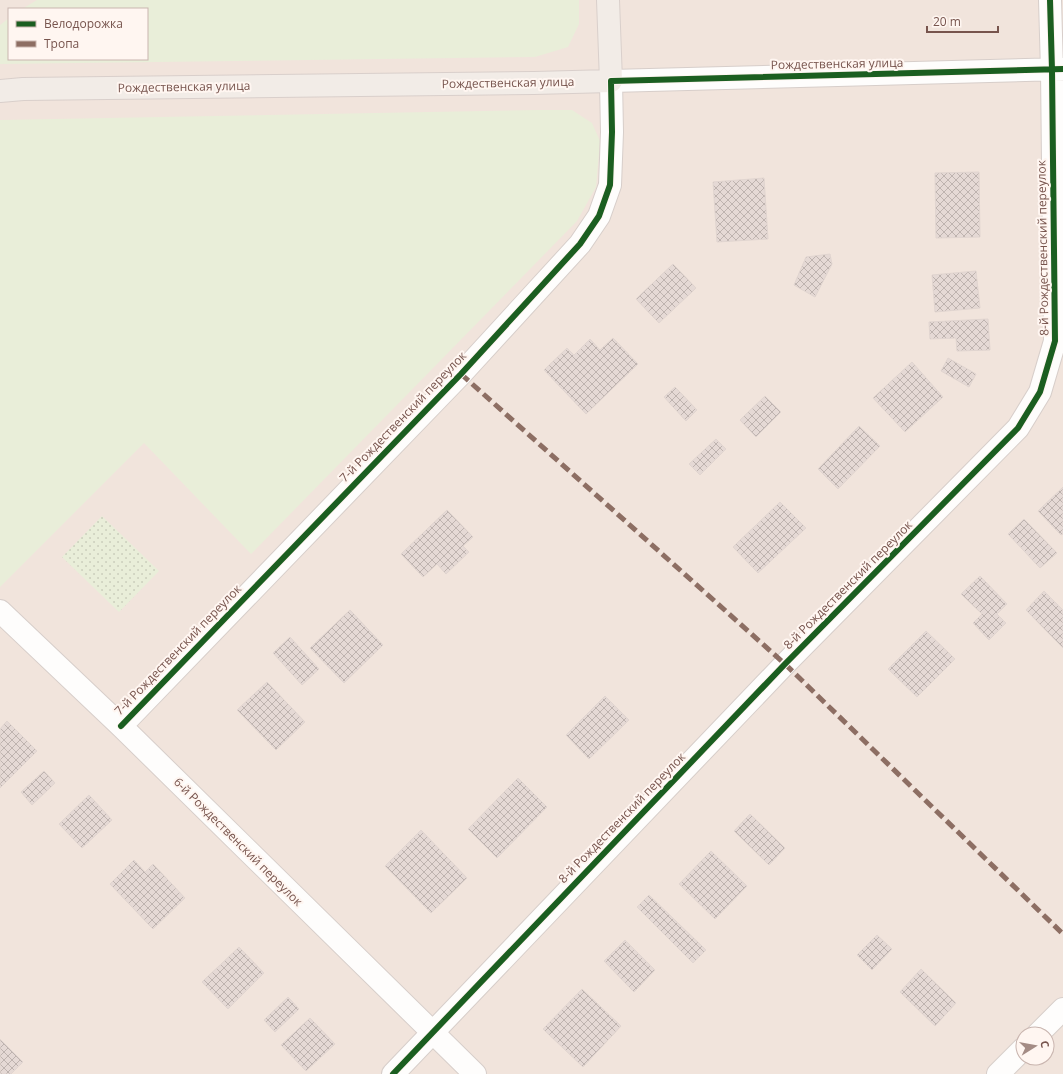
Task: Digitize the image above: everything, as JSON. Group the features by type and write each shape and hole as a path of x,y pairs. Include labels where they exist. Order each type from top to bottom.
{"main road":[{"path":"608,0 611,80"},
{"name":"Рождественская улица","path":"0,91 526,83 611,80"}],"street":[{"name":"8-й Рождественский переулок","path":"393,1074 785,664 1018,428 1040,392 1054,341 1057,69 1050,0"},
{"name":"Рождественская улица","path":"611,80 1057,69"},
{"name":"7-й Рождественский переулок","path":"121,726 461,374 580,244 600,216 610,184 612,132 611,80"},
{"name":"6-й Рождественский переулок","path":"0,611 121,726 475,1074"},
{"path":"1046,1026 1063,1009"},
{"path":"998,1074 1015,1057"}],"shaded area":[{"path":"0,0 1063,0 1063,1074 0,1074"}],"green space":[{"path":"37,0 579,0 579,24 568,47 535,57 0,64 0,25 8,19 8,60 148,60 148,8 24,8"},
{"path":"572,110 592,123 600,141 596,187 577,221 251,554 144,443 0,587 0,120"},
{"path":"102,516 159,571 119,612 62,557"}],"building":[{"path":"979,172 980,237 936,238 935,173"},
{"path":"764,178 768,239 717,242 713,182"},
{"path":"830,254 832,264 815,297 794,285 806,257"},
{"path":"673,264 696,288 659,323 636,299"},
{"path":"976,271 980,308 935,312 932,275"},
{"path":"988,319 990,350 957,351 956,338 930,339 929,322"},
{"path":"613,338 638,364 586,414 544,370 567,348 574,355 590,339 600,350"},
{"path":"948,358 976,374 969,387 941,371"},
{"path":"912,362 943,397 905,432 873,398"},
{"path":"675,387 697,410 686,421 664,397"},
{"path":"765,396 781,412 756,437 740,420"},
{"path":"859,426 880,446 838,489 818,469"},
{"path":"716,439 726,449 700,475 689,464"},
{"path":"1063,487 1063,534 1061,535 1038,511"},
{"path":"780,502 806,528 758,573 733,547"},
{"path":"447,510 473,537 463,546 469,552 446,574 437,564 423,577 401,554"},
{"path":"1024,519 1057,553 1040,568 1008,534"},
{"path":"980,576 1007,604 997,614 1006,623 989,640 973,623 982,614 961,594"},
{"path":"1044,591 1063,610 1063,648 1026,610"},
{"path":"350,610 383,645 344,683 310,648"},
{"path":"926,631 955,659 917,697 888,669"},
{"path":"290,637 319,669 302,685 273,653"},
{"path":"267,682 305,722 276,750 237,710"},
{"path":"605,696 629,720 589,759 566,735"},
{"path":"7,721 37,751 0,788 0,729"},
{"path":"44,771 55,783 32,805 21,792"},
{"path":"518,778 547,807 497,858 468,829"},
{"path":"89,795 112,820 82,848 59,824"},
{"path":"750,814 785,848 769,865 734,831"},
{"path":"421,830 467,878 431,913 385,866"},
{"path":"711,851 747,886 715,919 679,884"},
{"path":"134,860 145,872 153,864 185,898 153,929 110,884"},
{"path":"649,895 706,950 693,963 637,907"},
{"path":"877,935 892,949 872,970 857,955"},
{"path":"625,940 655,970 634,992 604,961"},
{"path":"239,947 264,973 228,1009 202,982"},
{"path":"921,969 956,1003 935,1026 900,992"},
{"path":"582,989 621,1026 583,1067 543,1029"},
{"path":"288,997 299,1009 275,1032 264,1020"},
{"path":"310,1018 335,1044 306,1071 281,1045"},
{"path":"0,1039 23,1062 11,1074 0,1074"}],"marked path":[{"path":"461,374 785,664 1063,934"}],"cycle path":[{"path":"393,1074 785,664 1018,428 1040,392 1055,341 1050,0"},
{"path":"121,726 461,374 580,244 599,216 610,185 612,132 611,81 1063,69"}]}
